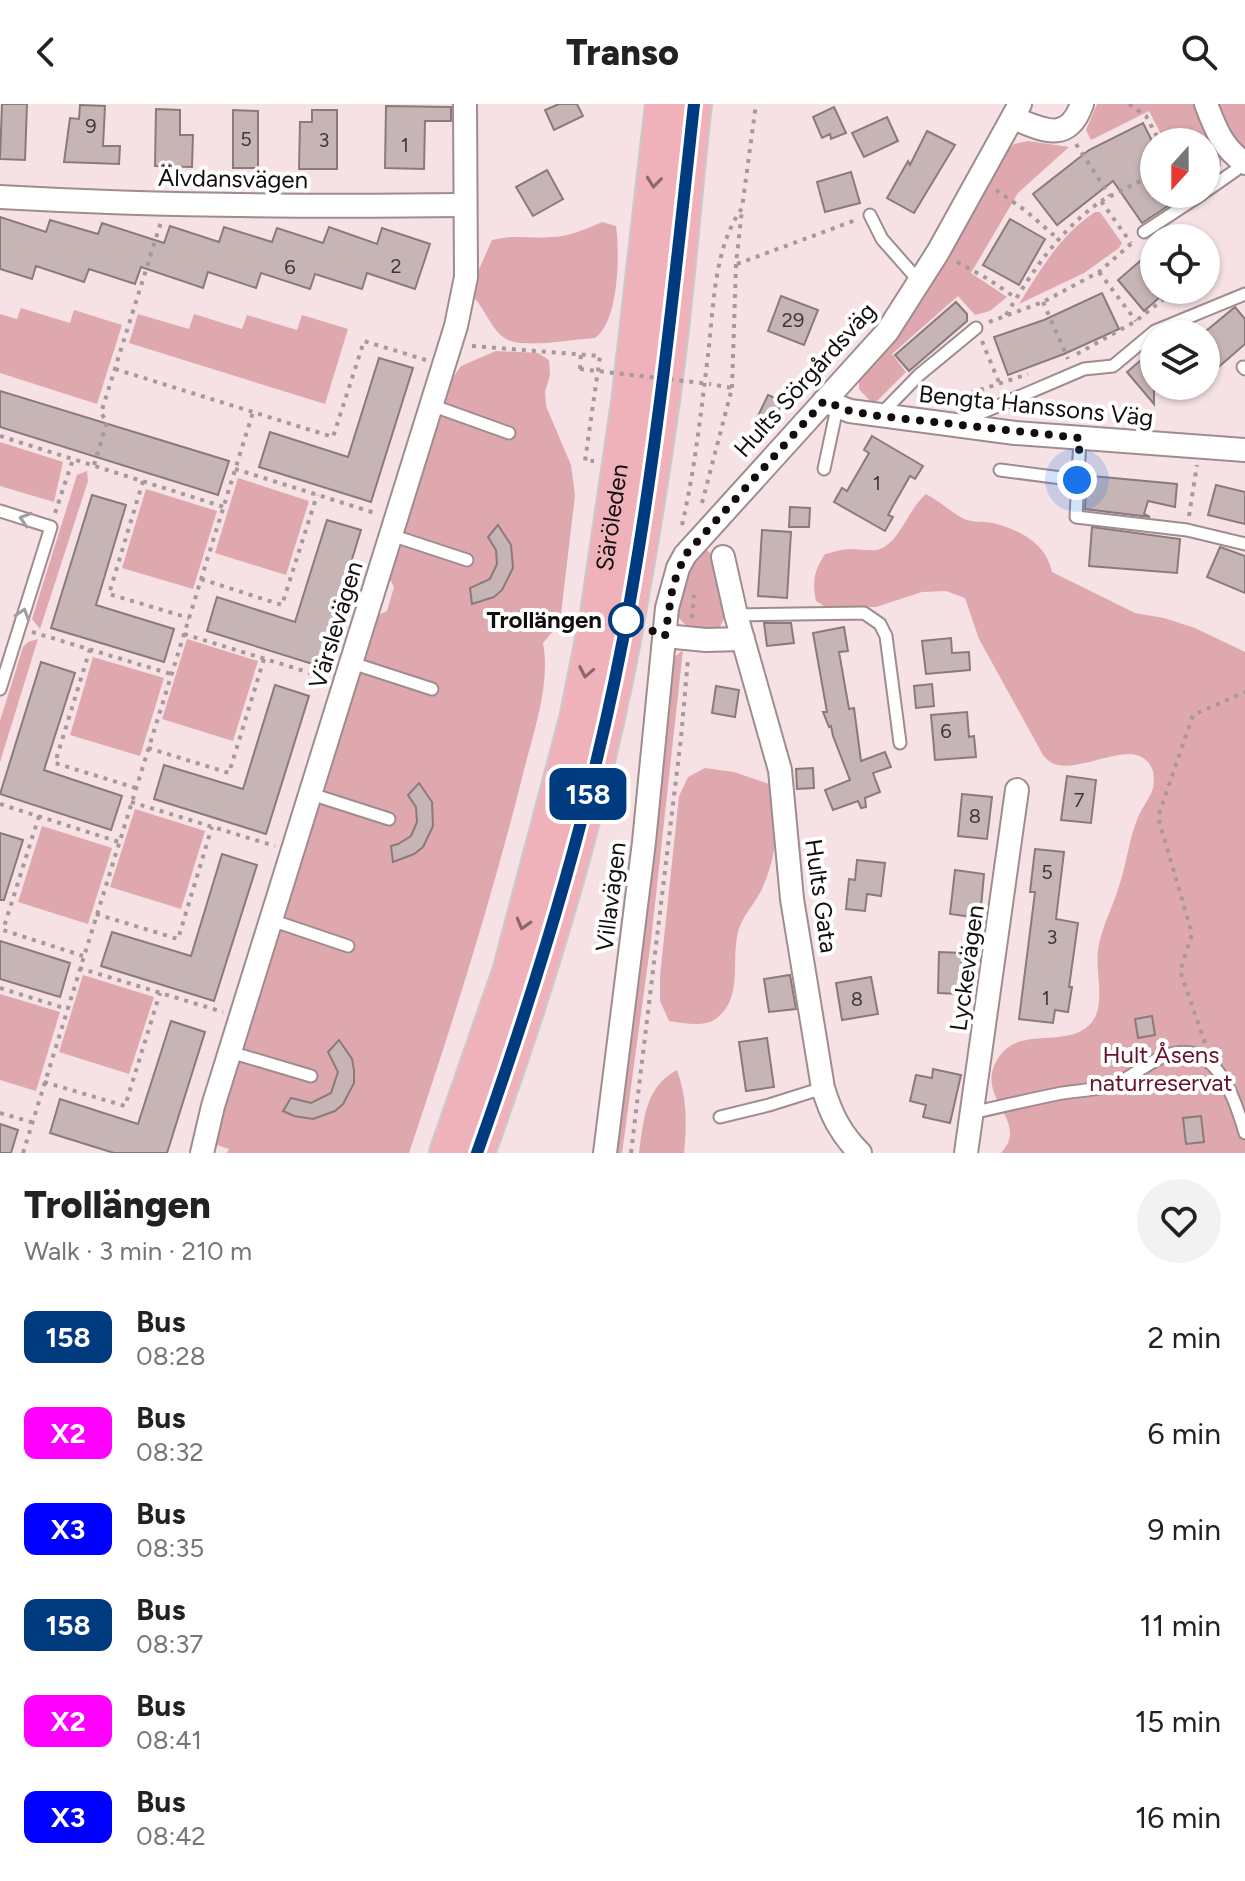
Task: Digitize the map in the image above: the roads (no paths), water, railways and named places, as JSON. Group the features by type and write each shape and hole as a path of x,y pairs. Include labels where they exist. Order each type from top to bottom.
{"main road":[{"name":"Säröleden","path":"447,1153 510,972 577,719 598,614 629,402 663,104"},
{"name":"Säröleden","path":"477,1153 530,999 574,851 616,672 630,603 663,391 694,104"},
{"path":"438,1153 458,1121"}],"street":[{"name":"Värslevägen","path":"202,1153 240,1017 448,355 466,277 465,104"},
{"path":"1016,111 1043,130 1054,131 1066,129 1073,123 1082,104"},
{"path":"1206,104 1221,139 1243,162"},
{"name":"Hults Sörgårdsväg","path":"685,555 831,405 887,332 938,252 1016,111"},
{"name":"Älvdansvägen","path":"0,197 314,207 464,205"},
{"name":"Bengta Hanssons Väg","path":"831,405 879,416 954,425 1245,450"},
{"name":"Villavägen","path":"605,1153 644,842 665,636 673,585 685,555"},
{"name":"Hults Gata","path":"723,557 736,615 780,770 792,899 823,1088 841,1133 860,1153"},
{"path":"665,636 706,640 743,639"},
{"name":"Lyckevägen","path":"966,1153 1017,790"}],"lane":[{"path":"1220,181 1243,162"},
{"path":"1156,224 1180,208"},
{"path":"870,215 882,239 920,282"},
{"path":"954,425 1084,369 1113,366 1155,331 1245,294"},
{"path":"879,416 919,375 976,328"},
{"path":"431,405 509,433"},
{"path":"824,469 831,405"},
{"path":"1080,438 1076,517 1187,530 1245,544"},
{"path":"1000,470 1077,480"},
{"path":"0,511 51,527 0,689"},
{"path":"394,527 467,560"},
{"path":"736,615 864,613 874,617 886,636 900,743"},
{"path":"348,673 432,689"},
{"path":"311,794 389,819"},
{"path":"271,920 348,946"},
{"path":"230,1052 311,1076"},
{"path":"972,1113 1120,1083 1158,1059 1175,1053 1197,1055 1211,1061 1221,1073 1236,1104 1245,1133"},
{"path":"720,1117 823,1088"}],"place":[{"name":"Trollängen","path":"626,620"}],"park label":[{"name":"Hult Åsens naturreservat","path":"1161,1069"}]}
